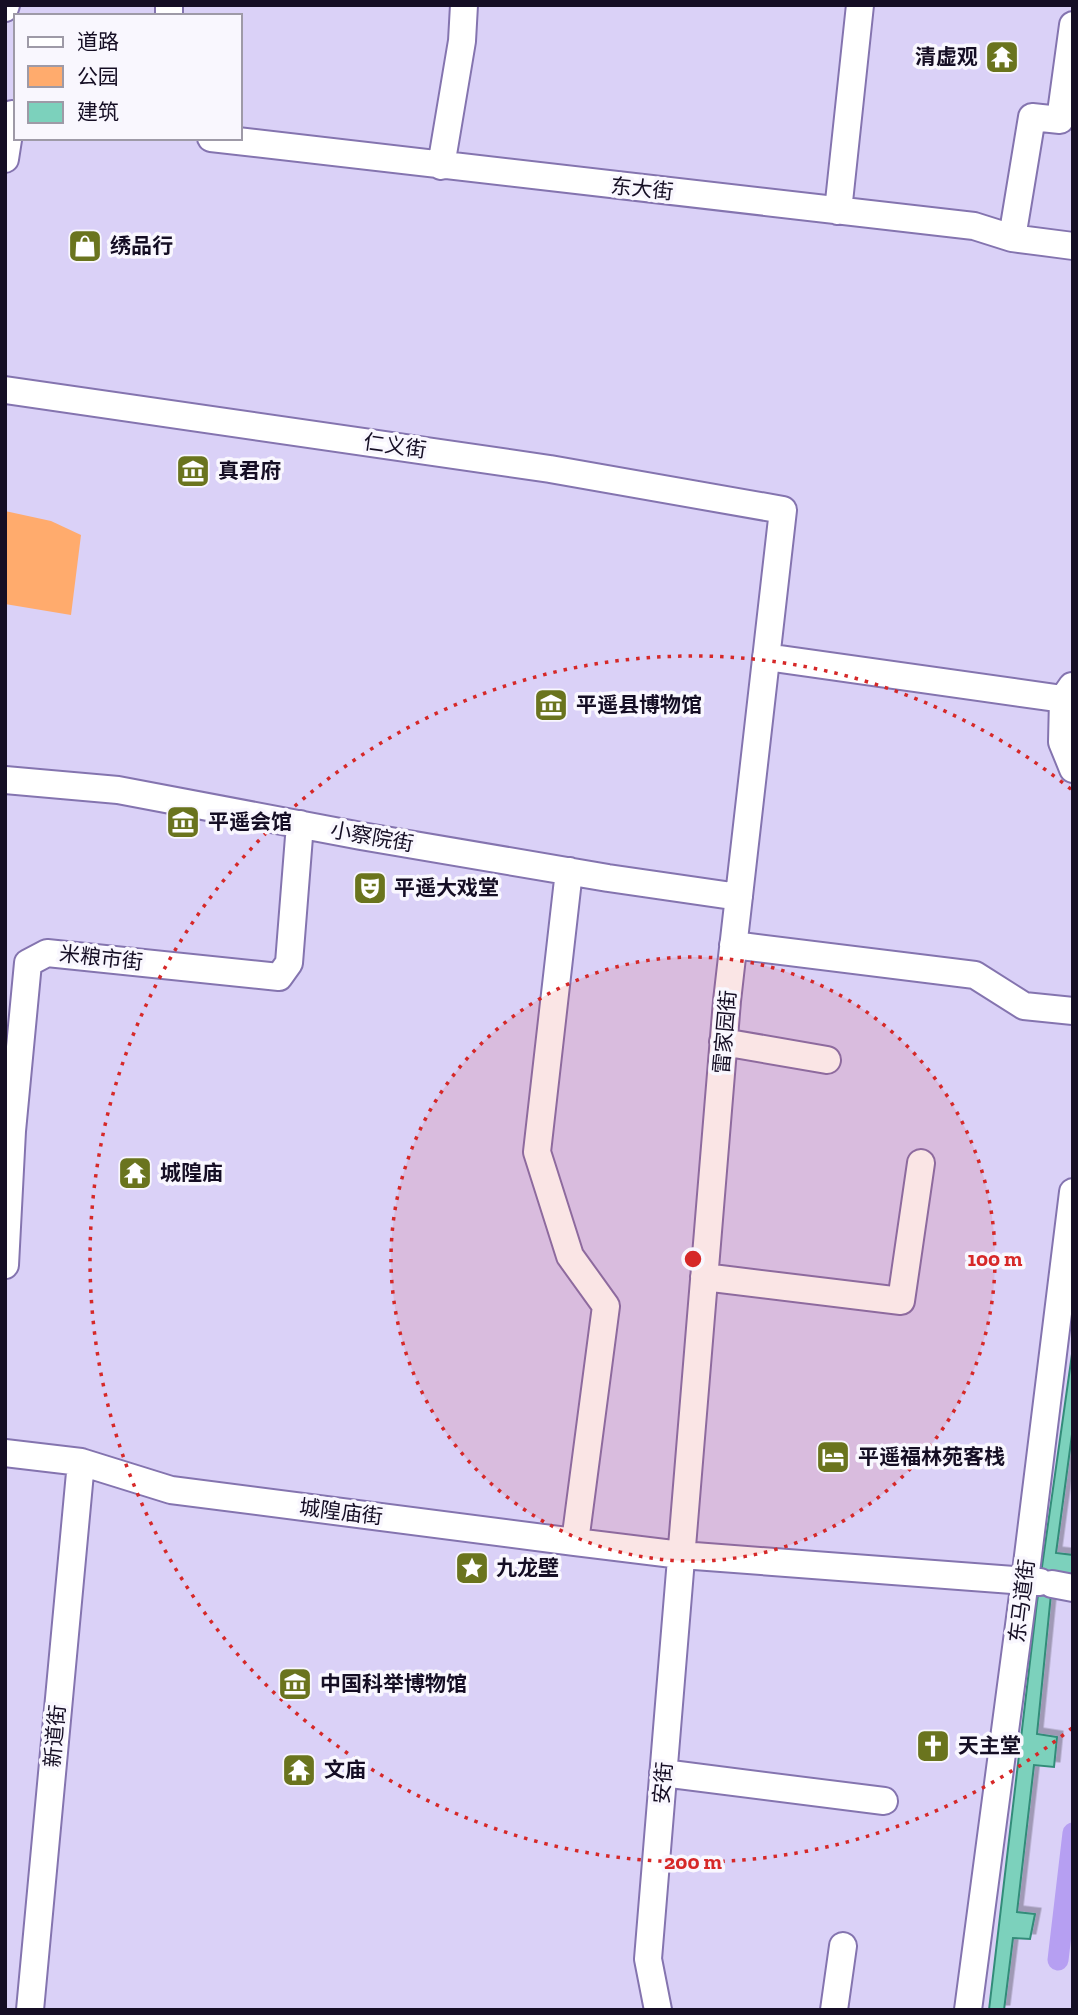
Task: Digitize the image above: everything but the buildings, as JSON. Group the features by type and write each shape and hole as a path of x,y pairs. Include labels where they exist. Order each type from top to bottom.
{"street":[{"path":"441,166 462,41 464,5"},
{"path":"838,211 860,5"},
{"path":"1012,238 1032,117 1060,120 1073,25"},
{"path":"5,159 11,114"},
{"name":"东大街","path":"227,140 974,226 1012,238 1073,246"},
{"name":"仁义街","path":"5,390 550,469 783,510"},
{"name":"雷家园街","path":"681,1555 723,1042 783,510"},
{"path":"766,657 1068,692 1062,742 1073,769"},
{"name":"小察院街","path":"5,780 118,789 569,872 739,897"},
{"name":"米粮市街","path":"5,1265 9,1131 28,963 47,953 279,977 289,963 300,824"},
{"path":"569,872 537,1152 570,1256 606,1306 575,1542"},
{"path":"733,945 975,975 1024,1006 1073,1011"},
{"path":"723,1042 827,1060"},
{"path":"704,1276 901,1301 921,1163"},
{"name":"东马道街","path":"968,2010 1047,1584 1073,1192"},
{"name":"城隍庙街","path":"5,1453 81,1462 171,1490 575,1542 681,1555 1047,1584"},
{"name":"新道街","path":"30,2010 81,1462"},
{"name":"安街","path":"658,2010 649,1959 681,1555"},
{"path":"663,1773 884,1801"},
{"path":"834,2010 843,1946"}],"green space":[{"path":"5,511 51,521 81,535 71,615 5,604"}],"waterway":[{"path":"1058,1960 1073,1833"}],"place":[{"name":"清虚观","path":"1002,57"},
{"name":"绣品行","path":"85,246"},
{"name":"真君府","path":"193,471"},
{"name":"平遥县博物馆","path":"551,705"},
{"name":"平遥会馆","path":"183,822"},
{"name":"平遥大戏堂","path":"370,888"},
{"name":"城隍庙","path":"135,1173"},
{"name":"平遥福林苑客栈","path":"833,1457"},
{"name":"九龙壁","path":"472,1568"},
{"name":"中国科举博物馆","path":"295,1684"},
{"name":"天主堂","path":"933,1746"},
{"name":"文庙","path":"299,1770"}]}
